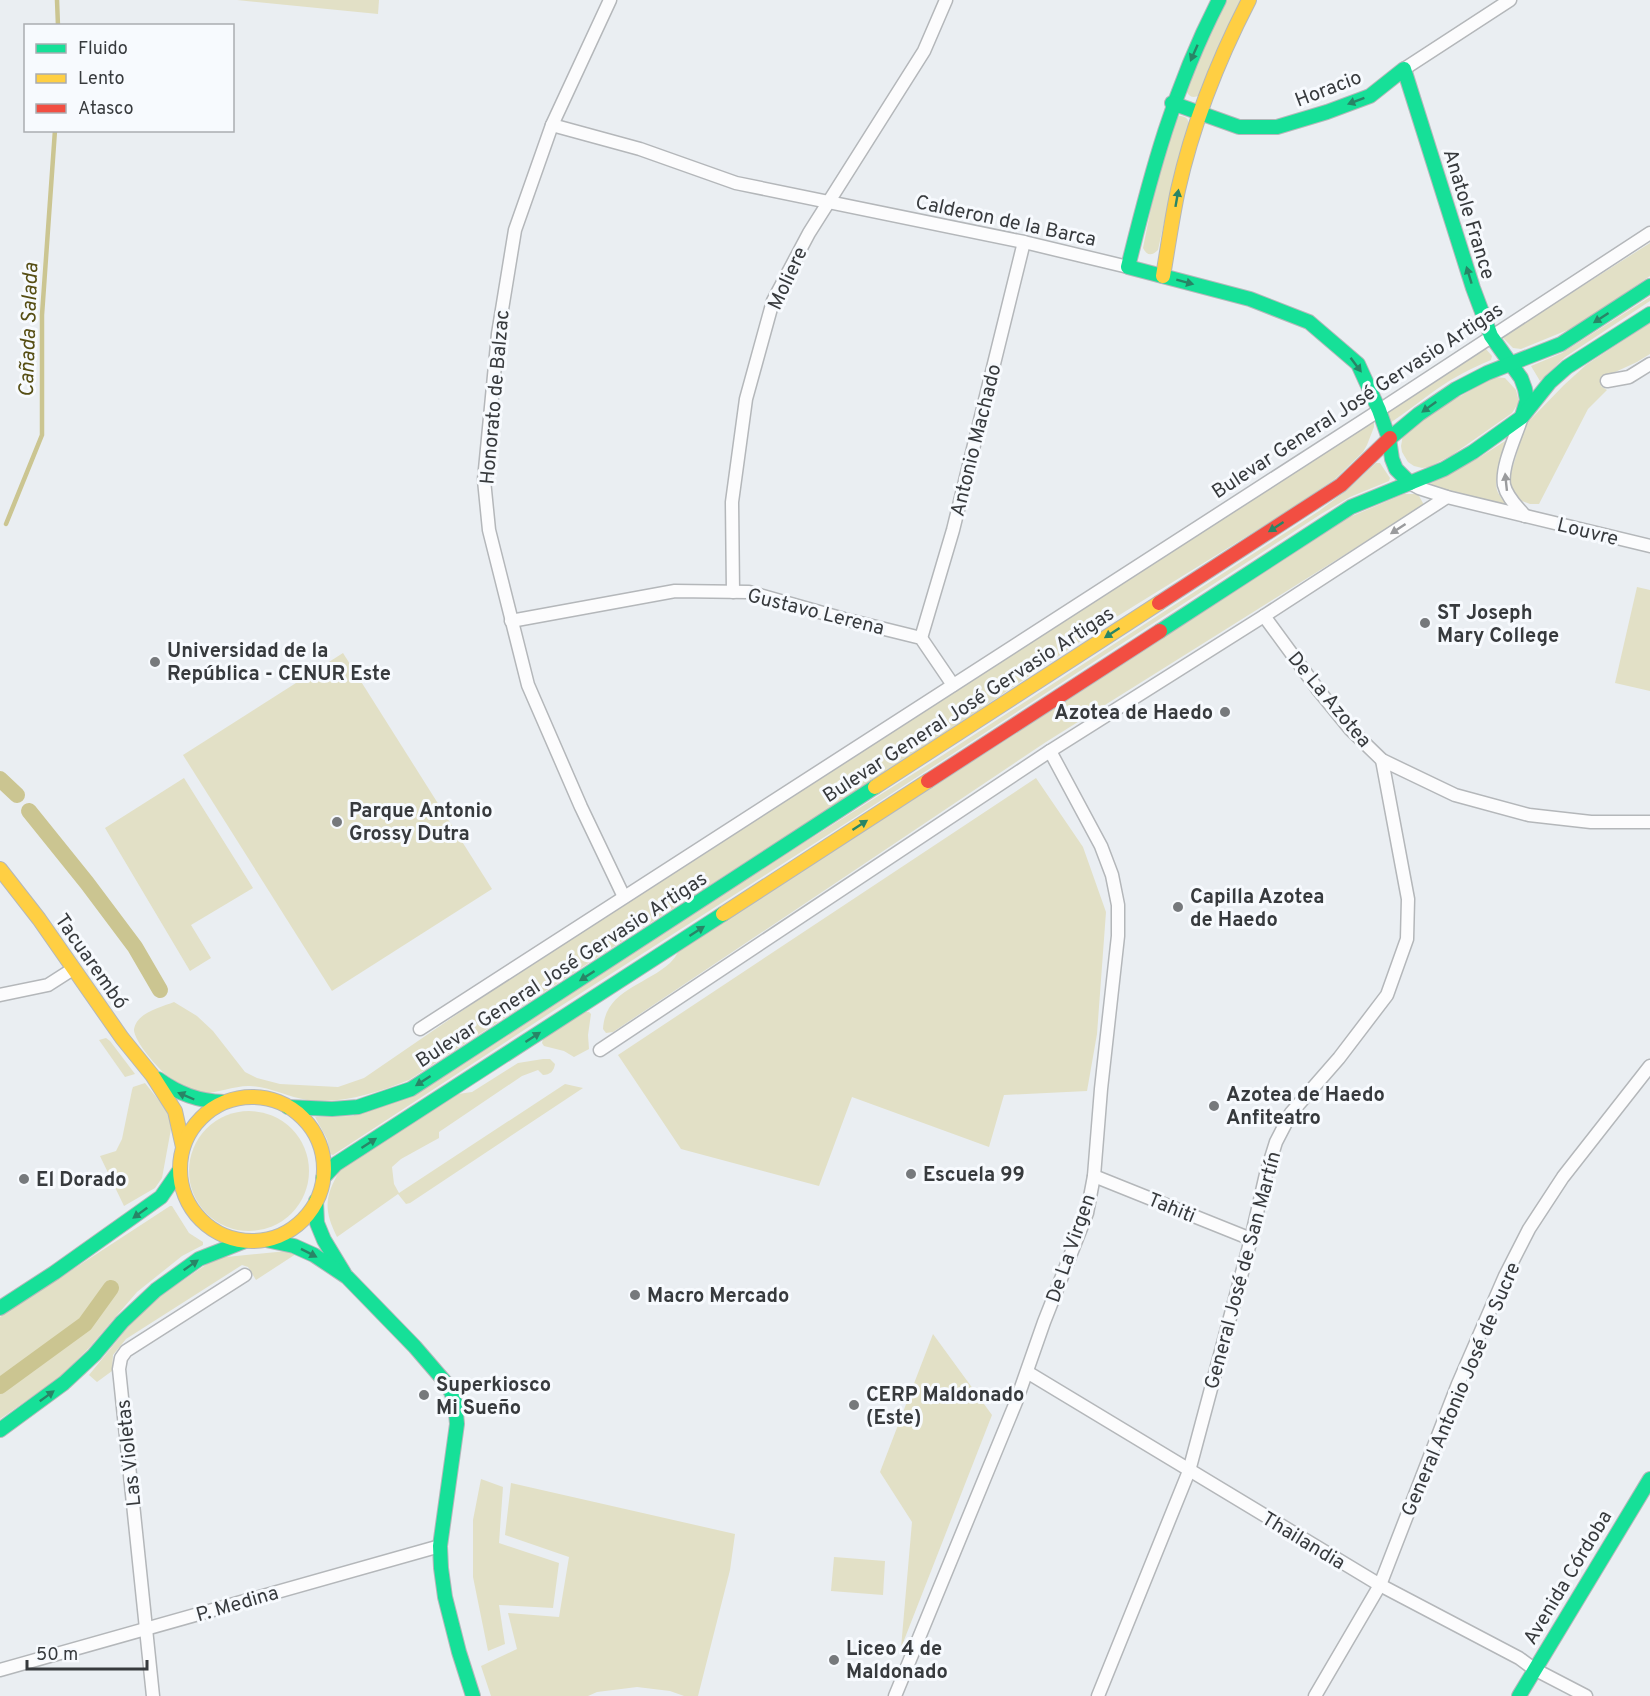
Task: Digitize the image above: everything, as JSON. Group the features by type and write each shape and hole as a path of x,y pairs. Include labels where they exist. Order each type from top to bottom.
{"main road":[{"path":"1128,267 1149,180 1172,103 1219,0"},
{"path":"1163,276 1178,189 1200,113 1236,24 1249,0"},
{"name":"Horacio","path":"1172,103 1239,126 1277,127 1370,96 1404,69"},
{"name":"Anatole France","path":"1404,69 1473,288 1491,336 1521,378 1526,389 1527,400 1522,417"},
{"name":"Calderon de la Barca","path":"1128,267 1250,299 1309,322 1358,364 1379,410 1396,469 1410,483"},
{"name":"Bulevar General José Gervasio Artigas","path":"288,1107 356,1107 378,1102 411,1089 1341,485 1406,424 1463,385 1489,372 1561,344 1650,286"},
{"path":"323,1178 336,1164 1351,507 1444,469 1463,458 1522,417 1550,382 1567,367 1650,314"},
{"name":"Tacuarembó","path":"0,869 39,919 122,1038 152,1075 175,1111 183,1147"},
{"name":"Tacuarembó","path":"152,1075 171,1089 193,1099 225,1102"},
{"path":"346,1277 316,1223 316,1202 323,1178 322,1157 316,1137 304,1120 288,1107 268,1098 246,1097 225,1102 207,1112 192,1128 183,1147 179,1171 183,1191 192,1210 207,1225 225,1236 245,1241 266,1240 294,1246 314,1255 346,1277 415,1347 446,1383 455,1402 457,1424 440,1546 445,1597 473,1696"},
{"path":"0,1308 63,1267 161,1197 179,1171"},
{"path":"266,1240 286,1232 303,1219 316,1202"},
{"path":"0,1430 64,1383 156,1290 199,1259 245,1241"},
{"name":"Avenida Córdoba","path":"1519,1696 1650,1479"}],"street":[{"name":"Honorato de Balzac","path":"610,0 552,125 515,230 498,334 484,480 489,530 528,685 581,807 624,897"},
{"name":"Moliere","path":"733,592 732,502 746,399 773,301 809,233 924,51 946,0"},
{"name":"Horacio","path":"1404,69 1510,0"},
{"name":"Calderon de la Barca","path":"552,125 640,149 736,183 1024,242 1128,267"},
{"name":"Bulevar General José Gervasio Artigas","path":"420,1029 1650,233"},
{"name":"Antonio Machado","path":"921,638 953,530 1024,242"},
{"path":"1607,381 1629,377 1650,364"},
{"path":"1522,417 1504,475 1504,487 1511,500 1525,516"},
{"name":"Louvre","path":"1410,483 1419,489 1447,497 1650,546"},
{"path":"600,1050 1050,751 1447,497"},
{"name":"Gustavo Lerena","path":"511,621 675,591 749,592 921,638"},
{"name":"De La Azotea","path":"1264,616 1350,729 1382,760 1455,795 1529,815 1592,822 1650,822"},
{"path":"921,638 953,685"},
{"name":"De La Virgen","path":"895,1696 1027,1372 1087,1213 1094,1176 1118,936 1118,904 1112,875 1101,846 1050,751"},
{"name":"General José de San Martín","path":"1098,1696 1189,1471 1276,1142 1290,1113 1339,1058 1387,995 1407,939 1408,899 1382,760"},
{"path":"0,995 48,985 73,969"},
{"name":"General Antonio José de Sucre","path":"1315,1696 1380,1585 1482,1326 1529,1230 1563,1177 1650,1066"},
{"name":"Tahiti","path":"1094,1176 1251,1239"},
{"name":"Las Violetas","path":"153,1696 119,1369 121,1358 126,1351 245,1275"},
{"name":"Thailandia","path":"1027,1372 1380,1585 1587,1696"},
{"name":"P. Medina","path":"0,1670 440,1546"}],"shaded area":[{"path":"237,0 379,0 378,14"},
{"path":"1225,0 1242,0 1200,95 1191,96 1186,89"},
{"path":"1179,116 1186,118 1189,124 1158,250 1150,254 1146,253 1143,248 1156,183 1176,119"},
{"path":"1650,243 1650,276 1575,327 1521,349 1513,348 1502,337"},
{"path":"1650,297 1650,301 1565,357 1540,381 1531,366 1562,353"},
{"path":"1650,323 1650,354 1600,379 1601,386 1607,390 1588,409 1539,504 1522,501 1516,496 1510,483 1510,476 1524,429 1529,421 1586,365"},
{"path":"1485,348 1492,356 1491,360 1450,381 1390,423 1386,407"},
{"path":"1494,377 1505,378 1516,390 1519,402 1512,413 1452,455 1429,467 1422,468 1408,462 1402,452 1403,435 1436,410"},
{"path":"1370,420 1374,422 1374,427 1363,452 1335,479 1113,619 787,836 409,1080 372,1093 346,1099 320,1101 250,1086 200,1093 164,1073 138,1040 134,1029 140,1018 174,1002 197,1016 213,1031 245,1072 257,1078 280,1084 338,1087 364,1078 558,945 632,897 700,857"},
{"path":"1505,441 1507,443 1496,484 1499,494 1508,506 1429,487 1428,485"},
{"path":"1376,463 1380,463 1390,478 1389,481 1350,497 1321,514 333,1155 330,1154 327,1139 315,1117 353,1116 818,834 1319,511 1346,491"},
{"path":"1404,494 1418,494 1424,505 1046,742 613,1032 606,1033 603,1029 605,1016 611,1005 628,990 660,971 678,952 1350,517"},
{"path":"1637,587 1650,590 1650,691 1615,683"},
{"name":"Parque Antonio Grossy Dutra","path":"343,653 492,889 332,991 183,755"},
{"path":"184,778 253,888 191,925 211,958 190,971 105,828"},
{"path":"1036,778 1083,847 1106,912 1097,1034 1087,1091 1004,1095 989,1147 852,1097 819,1186 681,1149 618,1055"},
{"path":"584,1012 591,1014 589,1049 574,1057 564,1051 544,1046 543,1039"},
{"path":"106,1038 135,1074 125,1077 99,1040"},
{"path":"550,1059 555,1064 553,1071 543,1075 538,1070 522,1076 439,1132 439,1138 401,1159 392,1167 394,1184 399,1193 565,1084 583,1088 410,1203 406,1204 398,1194 337,1237 329,1218 328,1203 331,1188 340,1170 458,1094 472,1092 518,1063"},
{"path":"145,1083 169,1113 171,1129 162,1178 155,1188 124,1206 100,1156 116,1151 122,1139 133,1087"},
{"path":"249,1111 272,1116 291,1129 304,1148 309,1171 304,1194 291,1213 272,1226 249,1231 226,1226 207,1213 194,1194 189,1171 194,1148 207,1129 226,1116"},
{"path":"170,1206 189,1233 203,1242 203,1245 182,1256 137,1292 88,1349 59,1378 0,1419 0,1317"},
{"path":"287,1251 299,1252 256,1280 248,1267 242,1265 126,1339 113,1355 112,1371 97,1382 89,1375 133,1321 157,1298 216,1258"},
{"path":"933,1334 992,1415 901,1648 912,1522 880,1472"},
{"path":"481,1479 503,1487 499,1543 559,1563 553,1608 499,1605 505,1644 488,1651 473,1577 473,1520"},
{"path":"511,1483 735,1534 730,1570 698,1696 684,1696 670,1691 637,1687 597,1692 588,1696 491,1696 481,1666 517,1649 508,1613 559,1617 569,1557 505,1535"},
{"path":"834,1557 885,1561 883,1595 831,1591"}],"waterway":[{"name":"Cañada Salada","path":"57,0 58,24"},
{"name":"Cañada Salada","path":"6,524 42,435 42,315 55,132"},
{"path":"0,779 17,795"},
{"path":"29,811 135,947 160,990"},
{"path":"0,1386 85,1324 111,1288"}],"traffic: fast":[{"path":"1219,0 1176,98 1128,267 1250,299 1309,322 1358,364 1379,410 1396,469 1410,483"},
{"path":"1172,103 1239,127 1277,127 1370,96 1404,69 1473,288 1491,336 1521,378 1525,389 1527,400 1522,416"},
{"path":"1390,438 1419,414 1456,389 1487,373 1561,344 1650,286"},
{"path":"1160,631 1351,507 1444,469 1473,452 1522,417 1550,382 1567,367 1650,314"},
{"path":"288,1107 332,1109 358,1107 411,1089 875,787"},
{"path":"323,1178 336,1164 723,914"},
{"path":"158,1079 189,1096 224,1102"},
{"path":"0,1308 54,1273 161,1197 179,1171"},
{"path":"316,1201 317,1223 324,1240 344,1273"},
{"path":"266,1240 294,1246 314,1255 347,1277 415,1347 451,1392 455,1402 457,1424 440,1546 441,1568 445,1597 473,1696"},
{"path":"0,1430 64,1383 156,1290 199,1259 245,1241"},
{"path":"1519,1696 1650,1479"}],"traffic: slow":[{"path":"1163,276 1178,190 1191,140 1217,69 1249,0"},
{"path":"875,787 1159,603"},
{"path":"723,914 928,781"},
{"path":"0,869 39,919 122,1038 152,1075 175,1111 183,1147"},
{"path":"252,1097 279,1103 292,1109 303,1118 312,1129 318,1142 324,1169 318,1196 312,1209 303,1220 292,1229 279,1235 252,1241 225,1235 212,1229 201,1220 192,1209 186,1196 180,1169 186,1142 192,1129 201,1118 212,1109 225,1103 252,1097"}],"traffic: jam":[{"path":"1159,603 1341,485 1390,438"},
{"path":"928,781 1160,631"}],"place":[{"name":"ST Joseph Mary College","path":"1425,623"},
{"name":"Universidad de la República - CENUR Este","path":"155,662"},
{"name":"Azotea de Haedo","path":"1225,712"},
{"name":"Parque Antonio Grossy Dutra","path":"337,822"},
{"name":"Capilla Azotea de Haedo","path":"1178,907"},
{"name":"Azotea de Haedo Anfiteatro","path":"1214,1106"},
{"name":"Escuela 99","path":"911,1174"},
{"name":"El Dorado","path":"24,1179"},
{"name":"Macro Mercado","path":"635,1295"},
{"name":"Superkiosco Mi Sueño","path":"424,1395"},
{"name":"CERP Maldonado (Este)","path":"854,1405"},
{"name":"Liceo 4 de Maldonado","path":"834,1660"}]}
